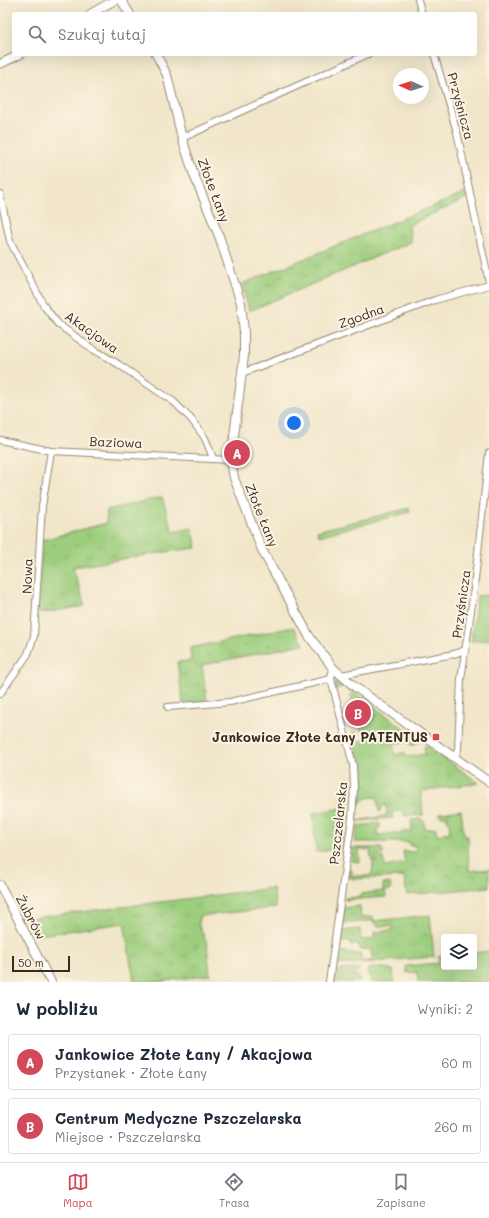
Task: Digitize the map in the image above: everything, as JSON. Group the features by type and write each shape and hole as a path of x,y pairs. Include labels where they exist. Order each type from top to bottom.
{"street":[{"path":"93,12 114,0"},
{"path":"121,0 129,12"},
{"path":"418,0 421,12"},
{"path":"0,64 17,56"},
{"name":"Złote Łany","path":"157,56 167,75 182,138 194,175 219,236 240,298 244,332 242,373 231,460 234,478 262,550 309,636 333,668 341,676 489,782"},
{"path":"182,138 364,56"},
{"name":"Przyśnicza","path":"435,56 457,132 489,283"},
{"name":"Akacjowa","path":"0,194 10,241 44,306 58,324 91,348 124,367 174,402 191,419 205,438 213,458"},
{"name":"Zgodna","path":"242,373 430,302 489,283"},
{"name":"Baziowa","path":"0,440 51,451 231,460"},
{"name":"Nowa","path":"0,694 28,654 34,636 42,513 51,451"},
{"name":"Przyśnicza","path":"455,758 458,749 461,679 481,532 489,454"},
{"path":"341,676 454,654 465,650"},
{"name":"Pszczelarska","path":"329,982 352,818 354,788 353,765 331,679 333,668"},
{"path":"168,707 230,702 331,679"},
{"name":"Żubrów","path":"0,885 51,982"}],"green space":[{"path":"465,193 467,198 409,225 411,242 249,311 242,284"},
{"path":"162,497 173,532 192,528 197,548 73,567 85,606 43,613 38,612 42,540 106,523 107,510"},
{"path":"409,508 410,512 319,536 317,531"},
{"path":"489,595 489,640 471,641 477,596"},
{"path":"293,627 304,644 202,665 207,701 183,703 177,662 191,661 190,648"},
{"path":"339,680 420,741 412,746 407,741 393,744 395,755 405,752 406,757 425,754 424,747 426,745 479,783 421,791 423,815 404,816 404,811 392,812 393,818 358,821 387,815 386,806 383,805 381,811 379,812 377,797 366,798 358,806 360,767 352,733 356,732 358,742 372,738 370,729 361,731 360,726 365,725 364,720 367,719 364,705 357,706 350,696 353,693 343,686 335,689 336,682"},
{"path":"347,807 341,848 316,852 313,813"},
{"path":"461,810 464,836 468,836 469,871 489,869 489,887 407,895 404,877 354,879 348,877 349,869 352,870 352,876 367,876 372,874 373,863 383,857 385,867 405,863 403,851 416,852 416,846 410,846 409,842 354,842 358,826 380,823 380,828 377,828 378,835 412,831 411,820 421,819 424,821 425,829 436,828 436,833 441,835 443,833 450,832 449,820 447,820 447,816 440,816 440,813"},
{"path":"353,848 381,848 383,854 372,862 370,850 359,850 360,862 351,861"},
{"path":"390,883 391,890 385,891 386,897 345,900 345,898 360,897 361,894 383,891 383,884"},
{"path":"273,888 276,908 199,916 199,926 207,943 210,975 156,982 134,982 124,923 39,935 32,918"},
{"path":"360,906 361,918 373,916 374,921 430,915 434,957 338,965 336,962 337,951 360,954 362,962 372,961 371,949 360,950 359,944 351,945 351,941 338,942 340,931 360,929 361,940 374,939 374,932 393,930 392,926 377,926 372,921 342,924 344,908"},
{"path":"489,951 489,982 418,982 417,972 407,973 406,966 439,963 438,957 441,956 441,970 477,970 477,953"},
{"path":"371,968 393,970 394,982 371,982 368,970"},
{"path":"360,969 355,974 335,975 338,970"},
{"path":"359,976 360,982 334,982 334,977"}],"place":[{"name":"Jankowice Złote Łany / Akacjowa","path":"237,453"},
{"name":"Centrum Medyczne Pszczelarska","path":"358,713"},
{"name":"Jankowice Złote Łany PATENTUS","path":"436,737"}]}
